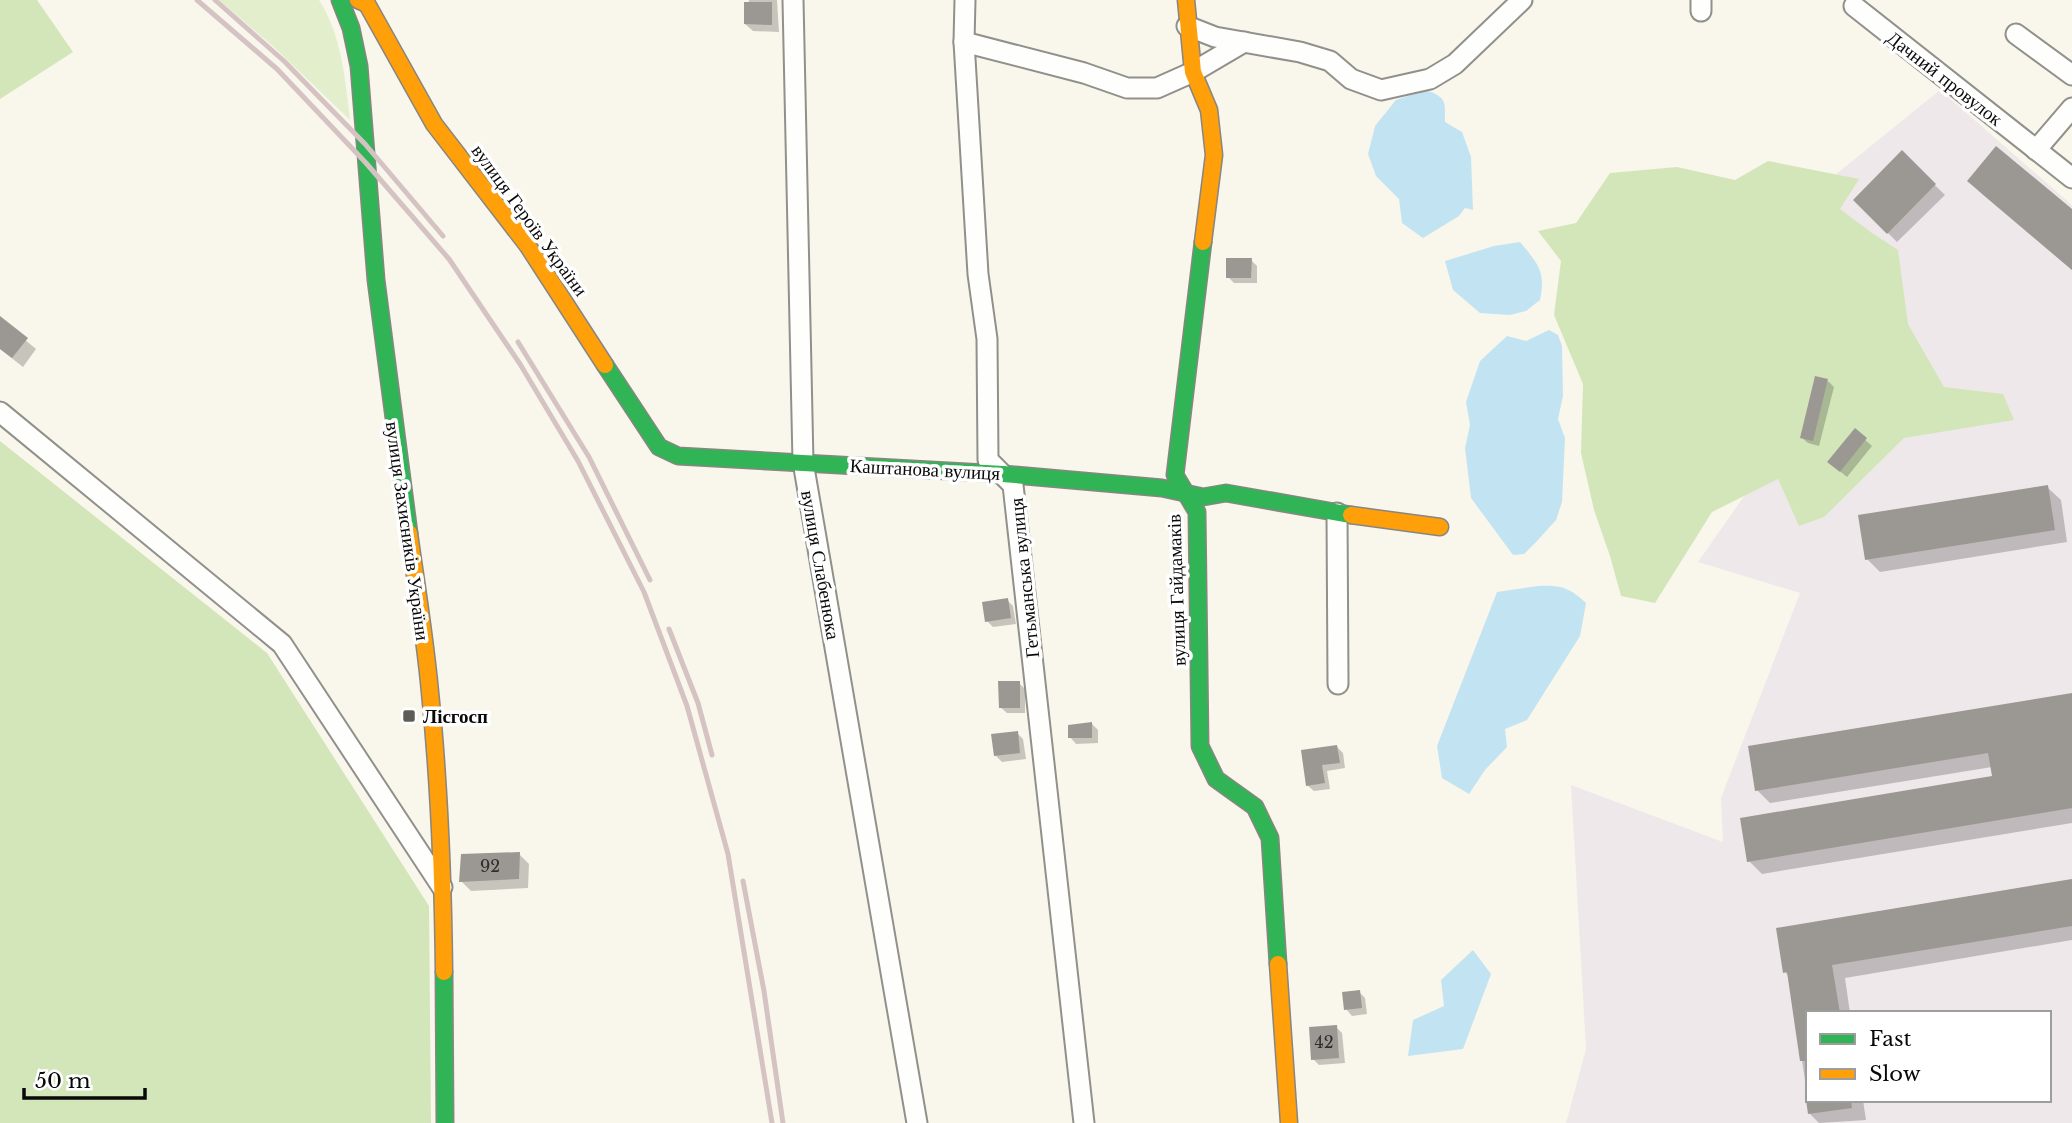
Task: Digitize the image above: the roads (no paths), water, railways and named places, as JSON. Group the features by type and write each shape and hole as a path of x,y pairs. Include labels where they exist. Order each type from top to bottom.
{"street":[{"name":"вулиця Захисників України","path":"340,0 351,28 359,66 385,364 429,681 443,888 445,1123"},
{"name":"вулиця Героїв України","path":"358,0 367,4 434,124 528,246 659,447 678,456"},
{"name":"вулиця Слабенюка","path":"793,0 803,462 917,1123"},
{"name":"Гетьманська вулиця","path":"965,0 964,42 978,274 987,340 988,460 1013,485 1084,1123"},
{"name":"вулиця Гайдамаків","path":"1186,0 1193,72 1209,110 1214,155 1175,475 1177,485 1194,503 1197,512 1200,747 1216,779 1255,807 1270,838 1289,1123"},
{"path":"1187,26 1215,37 1300,52 1330,61 1351,79 1381,90 1430,79 1455,64 1519,1"},
{"name":"Дачний провулок","path":"1854,6 2072,178"},
{"path":"2016,34 2072,75"},
{"path":"964,42 1084,73 1127,88 1157,88 1193,72 1244,42"},
{"path":"2036,150 2072,108"},
{"path":"0,412 282,644 443,888"},
{"name":"Каштанова вулиця","path":"678,456 1003,474 1162,488 1187,495 1203,497 1226,494 1440,527"},
{"path":"1337,513 1338,684"}],"water":[{"path":"1426,90 1438,95 1443,101 1445,122 1462,132 1471,157 1473,210 1465,208 1459,216 1423,238 1402,223 1399,199 1376,176 1368,154 1375,126 1396,100"},
{"path":"1520,242 1536,262 1542,282 1540,300 1526,311 1510,315 1480,313 1453,290 1445,261 1494,246"},
{"path":"1549,330 1558,335 1562,346 1563,396 1558,419 1565,438 1562,502 1556,520 1537,541 1524,554 1513,555 1471,498 1465,448 1470,425 1466,402 1480,361 1507,336 1526,341"},
{"path":"1538,586 1564,588 1586,603 1580,636 1527,720 1505,729 1507,747 1485,770 1469,794 1442,778 1437,746 1497,592"},
{"path":"1473,950 1491,974 1463,1049 1408,1056 1413,1020 1444,1006 1441,980"}],"railway":[{"path":"197,0 277,69 366,163 449,259 520,364 578,461 644,592 687,706 728,854 772,1123"},
{"path":"215,0 284,61 365,144 443,236"},
{"path":"518,342 589,457 650,580"},
{"path":"669,629 698,703 712,755"},
{"path":"743,881 764,991 783,1123"}],"place":[{"name":"Лісгосп","path":"409,716"}]}
